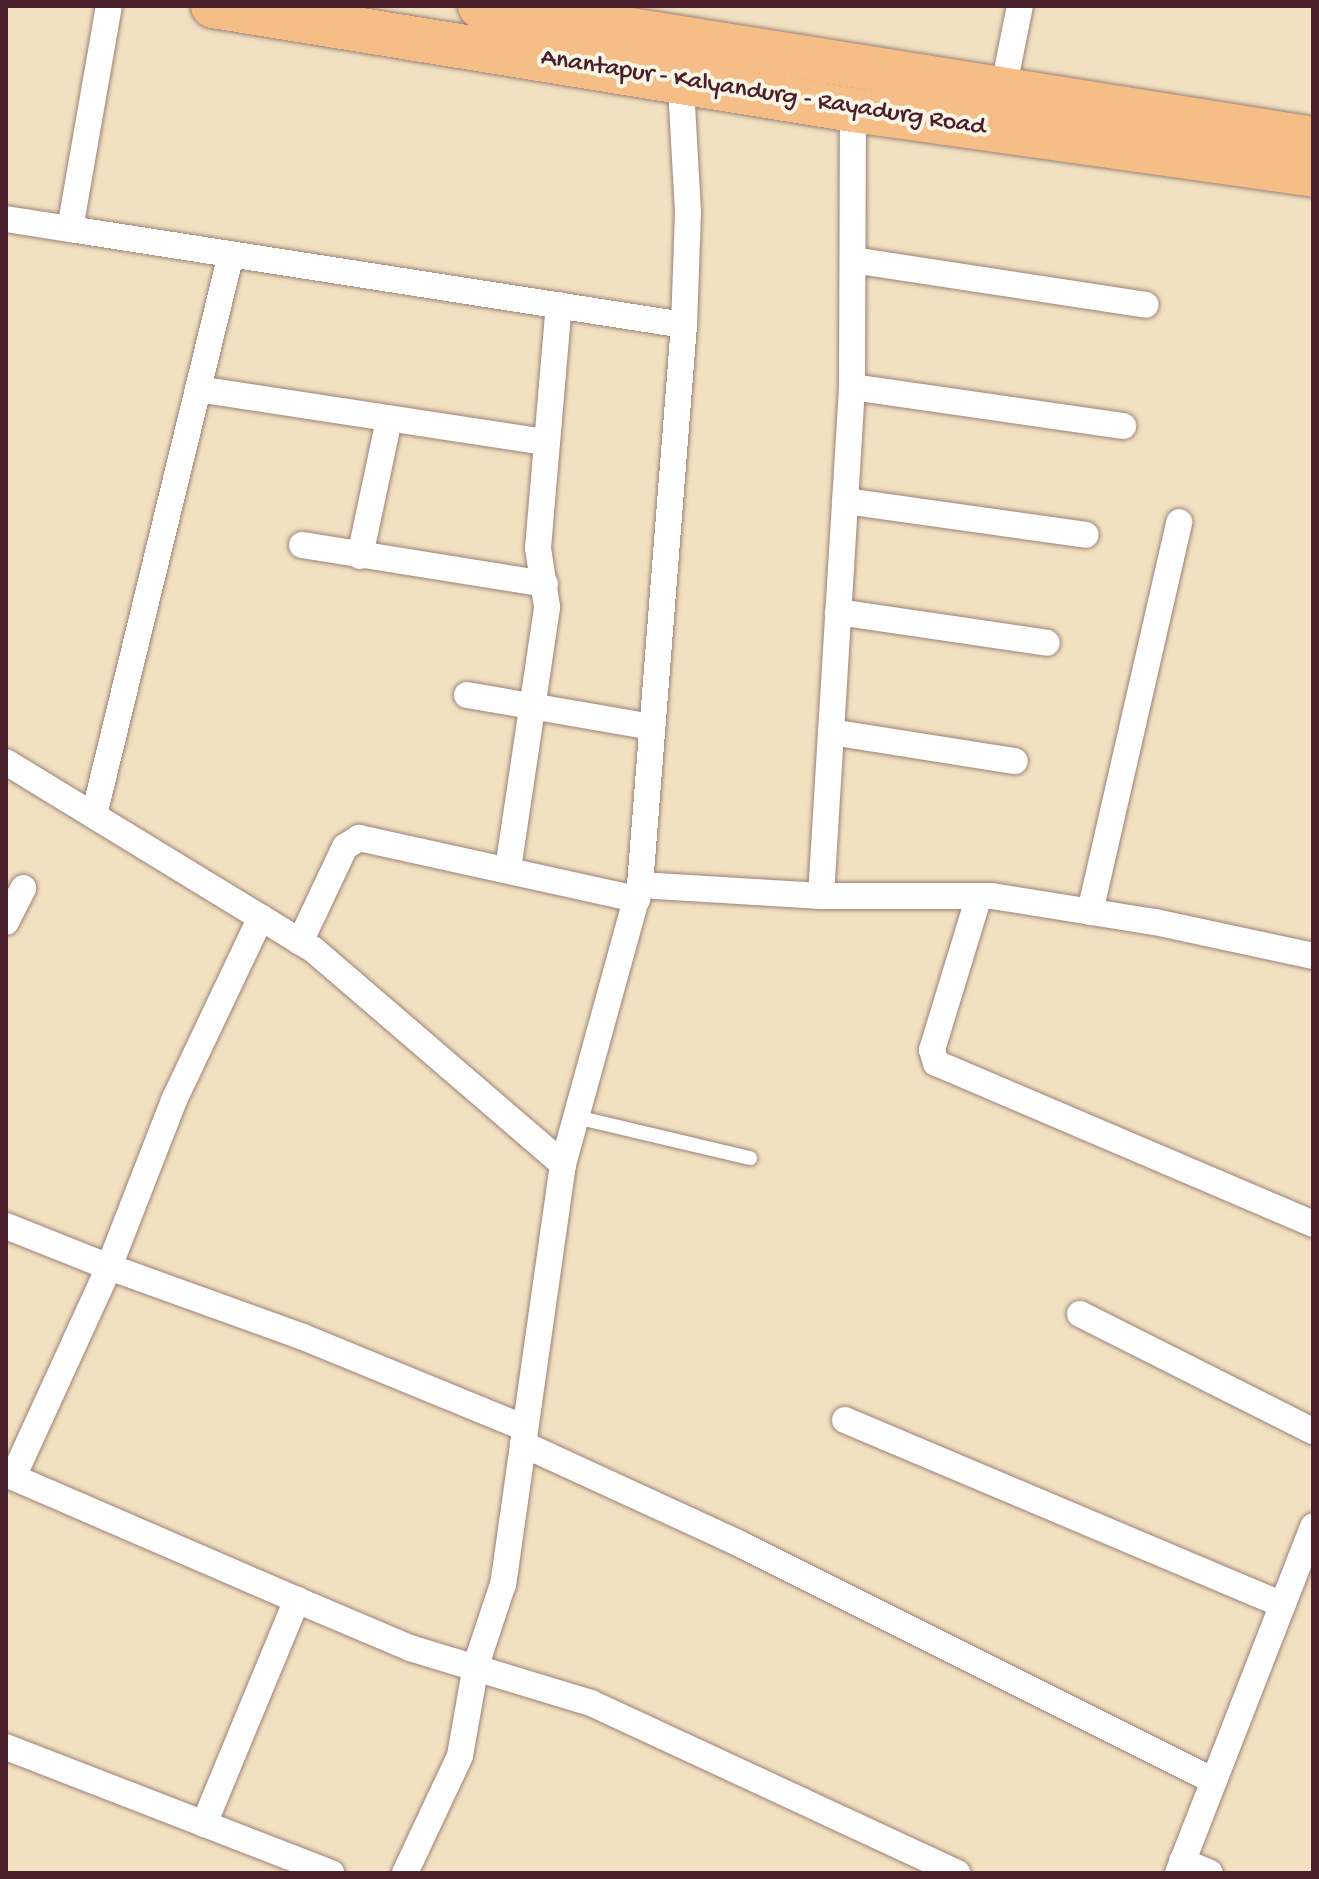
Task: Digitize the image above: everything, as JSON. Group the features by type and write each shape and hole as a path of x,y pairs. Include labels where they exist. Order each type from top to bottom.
{"highway":[{"name":"Anantapur - Kalyandurg - Rayadurg Road","path":"213,6 853,110 1313,175"},
{"name":"Anantapur - Kalyandurg - Rayadurg Road","path":"480,6 1313,139"}],"street":[{"path":"70,229 109,6"},
{"path":"1003,90 1020,6"},
{"path":"405,1873 460,1756 476,1665 503,1584 563,1164 638,892 684,325 688,212 679,83 683,39"},
{"path":"821,896 852,387 853,110"},
{"path":"6,219 684,325"},
{"path":"94,815 231,254"},
{"path":"853,260 1146,305"},
{"path":"508,869 534,706 545,584 538,548 559,305"},
{"path":"852,387 1123,426"},
{"path":"198,389 546,442"},
{"path":"360,556 389,419"},
{"path":"845,501 1086,535"},
{"path":"1090,912 1179,522"},
{"path":"302,545 545,584"},
{"path":"838,612 1047,643"},
{"path":"467,695 652,727"},
{"path":"831,732 1015,761"},
{"path":"6,762 300,942 563,1164"},
{"path":"300,942 345,847 359,838 638,892 979,896 1090,912 1313,956"},
{"path":"6,922 23,888"},
{"path":"979,896 932,1050 936,1063 1313,1224"},
{"path":"261,917 175,1098 109,1267 9,1483 410,1648 476,1665 591,1703 957,1873"},
{"path":"6,1226 303,1337 524,1436 1214,1781"},
{"path":"1080,1314 1313,1431"},
{"path":"845,1420 1282,1605"},
{"path":"1210,1873 1180,1867 1313,1526"},
{"path":"204,1824 297,1600"},
{"path":"6,1747 331,1873"}],"lane":[{"path":"576,1117 750,1158"}]}
